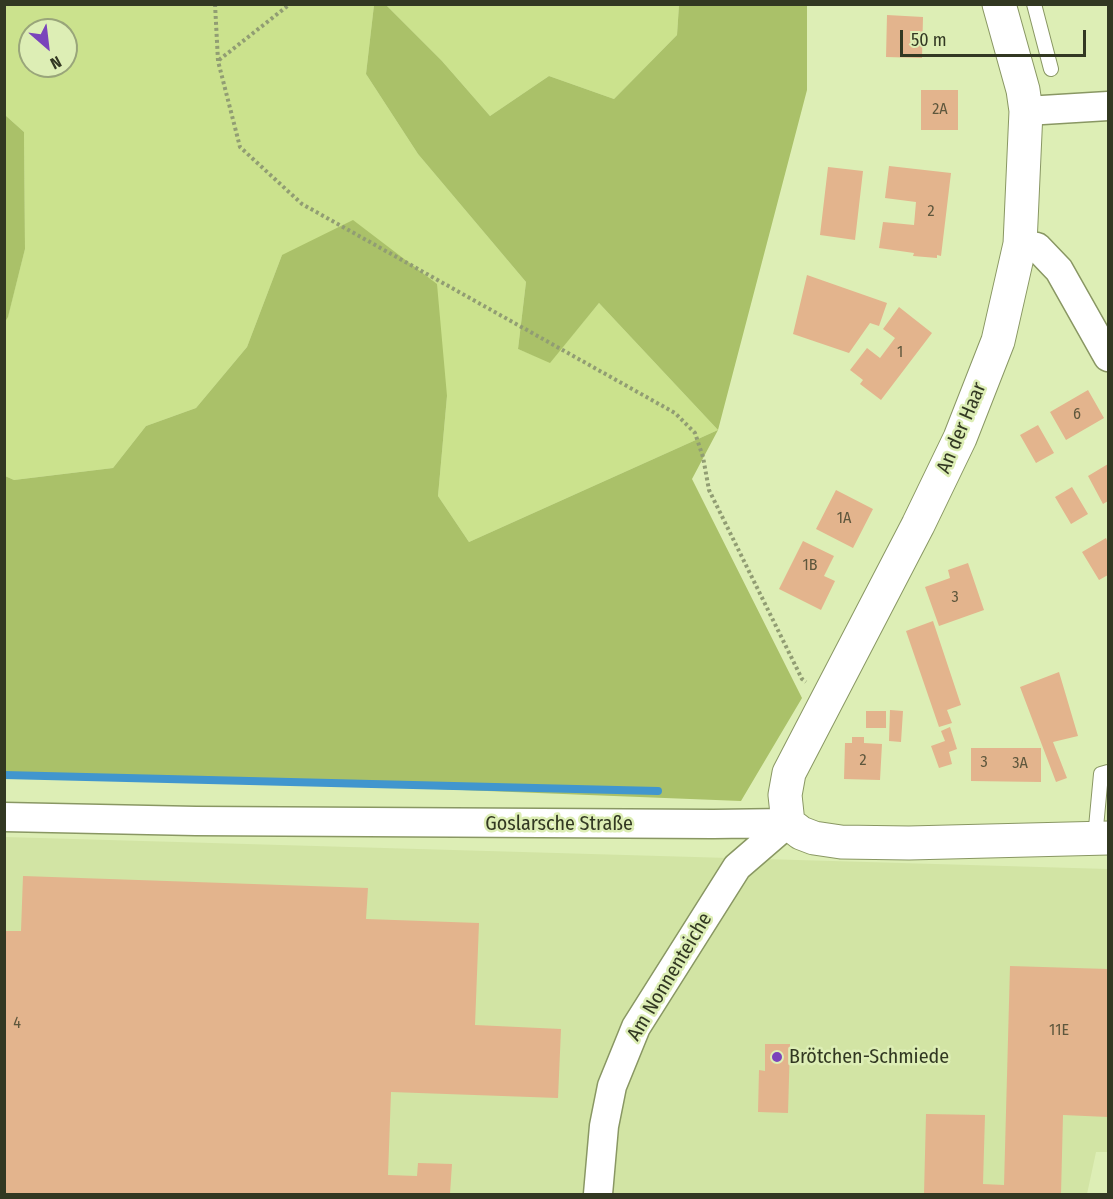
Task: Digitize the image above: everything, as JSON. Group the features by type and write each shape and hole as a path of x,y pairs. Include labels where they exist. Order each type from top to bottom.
{"street":[{"name":"An der Haar","path":"788,822 785,795 789,773 918,525 960,438 998,341 1020,244 1026,111 1023,90 999,4"},
{"path":"1026,111 1108,106"},
{"path":"1020,244 1037,247 1059,270 1108,357"},
{"name":"Goslarsche Straße","path":"4,817 196,821 713,825 788,822"},
{"path":"788,822 801,833 814,838 841,842 909,843 1102,838"},
{"name":"Am Nonnenteiche","path":"598,1194 604,1126 612,1086 636,1027 737,867 788,822"}],"lane":[{"path":"1034,4 1051,69"},
{"path":"1102,838 1101,774 1108,772"}],"path":[{"path":"215,4 218,61 240,147 302,204 675,414 695,433 704,458 709,490 802,679 827,701"},
{"path":"218,61 290,4"}],"shaded area":[{"path":"5,5 374,5 366,74 418,154 526,282 518,349 550,362 599,303 718,430 469,542 438,496 447,396 282,255 247,347 196,408 146,426 113,468 14,480 5,476 5,322 25,249 24,132 5,115"},
{"path":"374,5 386,5 442,61 490,116 549,76 614,99 677,35 679,5 807,5 807,90 718,430 599,303 550,363 518,349 526,282 418,154 366,74"},
{"path":"386,5 679,5 677,35 614,99 549,76 490,116 442,61"},
{"path":"5,115 24,132 25,249 5,322"},
{"path":"353,220 437,284 447,396 438,496 469,542 718,430 692,479 802,698 741,801 5,772 5,476 14,480 113,468 146,426 196,408 247,347 282,255"},
{"path":"5,837 1108,869 1108,1152 1096,1152 1087,1194 5,1194"}],"building":[{"path":"887,15 923,17 922,58 886,57"},
{"path":"921,90 958,90 958,130 921,130"},
{"path":"889,166 951,173 941,256 937,255 937,258 913,256 914,253 879,248 883,222 914,225 916,202 885,198"},
{"path":"828,167 863,171 855,240 820,235"},
{"path":"807,275 887,303 879,326 870,323 849,353 793,334"},
{"path":"899,307 932,333 881,400 860,384 863,380 850,370 867,348 880,358 895,338 883,329"},
{"path":"1088,390 1104,418 1066,440 1050,412"},
{"path":"1038,425 1054,453 1036,463 1020,435"},
{"path":"1108,464 1108,501 1103,504 1088,476"},
{"path":"1072,487 1088,514 1071,524 1055,497"},
{"path":"836,490 873,509 853,548 816,529"},
{"path":"1106,538 1108,575 1099,580 1082,552"},
{"path":"803,541 834,556 824,576 835,581 821,610 779,589"},
{"path":"968,563 984,610 939,626 925,587 950,578 948,570"},
{"path":"933,621 961,705 947,710 952,723 939,727 906,631"},
{"path":"1059,672 1078,736 1053,742 1067,778 1056,782 1020,687"},
{"path":"890,710 903,711 901,742 889,741"},
{"path":"866,711 886,711 886,728 866,728"},
{"path":"950,727 957,749 949,752 952,764 939,768 931,746 945,741 941,731"},
{"path":"852,737 864,737 864,743 882,744 880,780 844,779 845,743 852,743"},
{"path":"971,748 1041,748 1041,782 971,781"},
{"path":"23,876 368,888 366,919 479,923 475,1025 561,1029 558,1098 391,1092 388,1175 417,1176 418,1163 452,1164 450,1194 4,1194 4,931 21,931"},
{"path":"1010,966 1108,969 1108,1117 1063,1115 1061,1194 924,1194 926,1114 985,1115 983,1184 1004,1185"},
{"path":"765,1044 790,1044 788,1113 758,1112 759,1070 765,1071"}],"waterway":[{"path":"4,775 658,791"}],"place":[{"name":"Brötchen-Schmiede","path":"777,1057"}]}
